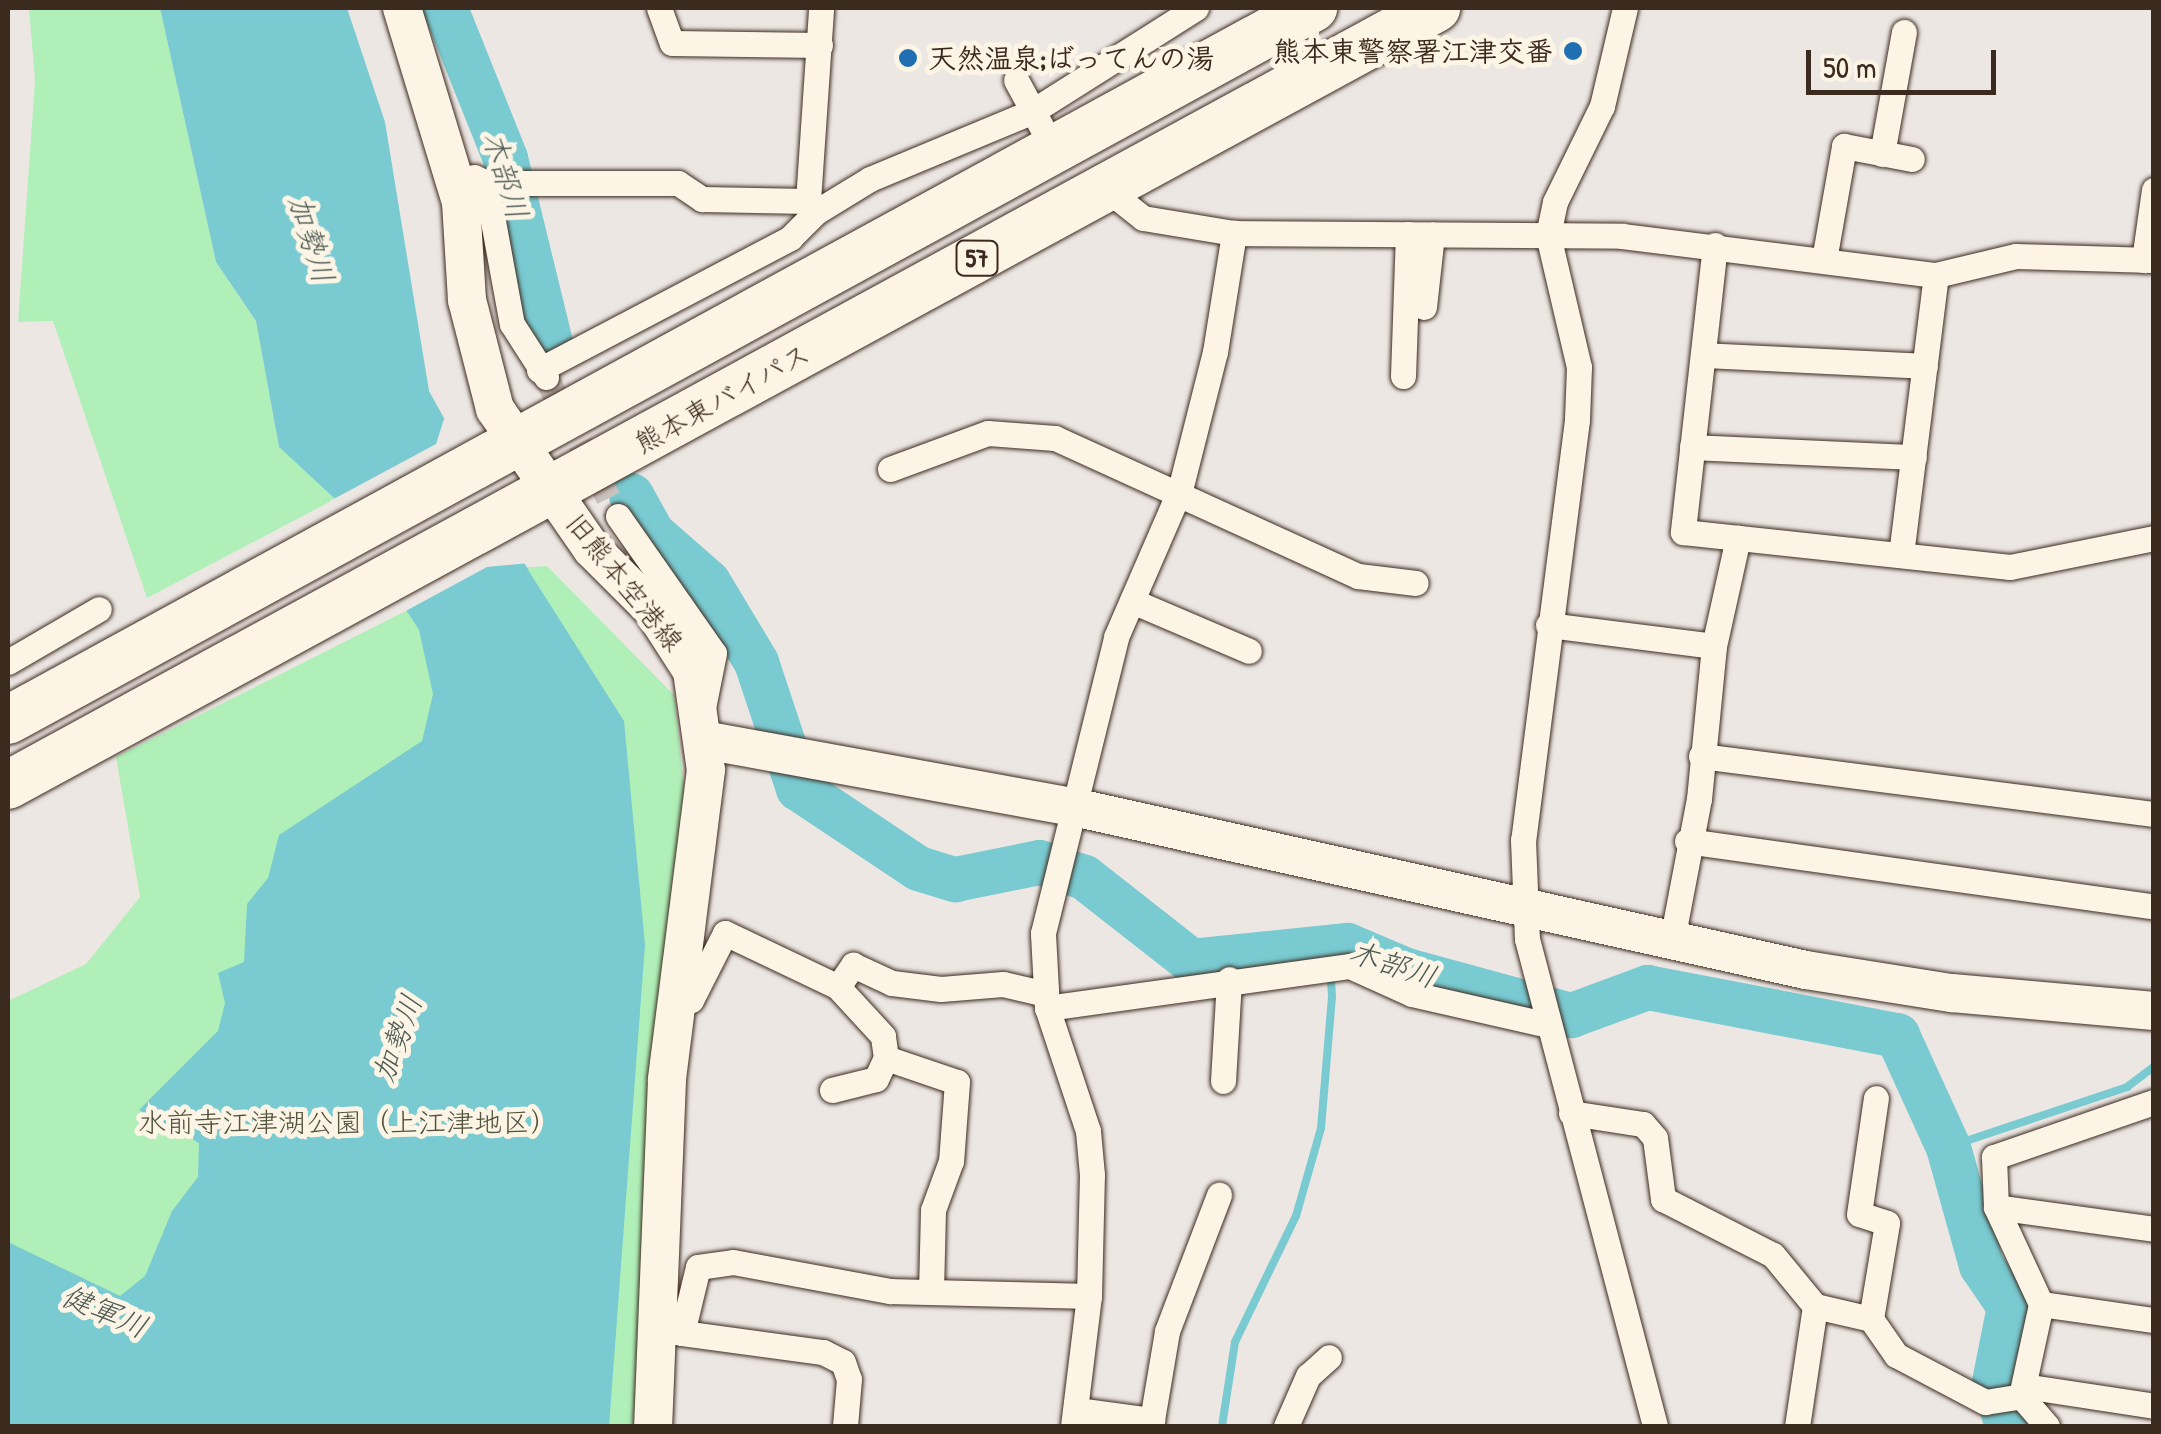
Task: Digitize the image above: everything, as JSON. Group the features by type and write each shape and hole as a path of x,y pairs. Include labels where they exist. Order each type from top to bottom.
{"highway":[{"name":"熊本東バイパス","path":"8,720 504,450 1044,130 1312,8"},
{"name":"熊本東バイパス","path":"8,785 1436,8"}],"street":[{"name":"旧熊本空港線","path":"402,8 452,165 479,360 504,450 536,499 592,549 684,652 702,729 700,829 675,999 670,1331 653,1426"},
{"path":"659,8 672,42 820,45"},
{"path":"486,183 512,324 543,374 575,350 790,238 812,206 821,8"},
{"path":"452,165 486,183 678,183 702,199 812,206 870,179 1044,130 1196,8"},
{"path":"1625,8 1602,106 1555,202 1548,235 1580,367 1524,840 1534,968 1654,1426"},
{"path":"1882,154 1904,32"},
{"path":"1016,80 1044,130"},
{"path":"1824,260 1844,146 1912,160"},
{"path":"1105,188 1143,218 1234,233 1548,235 1715,245 1936,275 2016,256 2149,260 2154,190"},
{"path":"1219,1195 1167,1331 1152,1423 1075,1418 1088,1296 1088,1131 1046,1001 1043,933 1078,808 1116,637 1180,490 1215,352 1234,233"},
{"path":"1420,234 1424,307"},
{"path":"1403,376 1420,234"},
{"path":"1715,245 1683,532 2010,567 2154,538"},
{"path":"1901,555 1936,275"},
{"path":"1703,355 1925,366"},
{"path":"890,469 988,433 1021,432 1055,438 1180,490 1358,576 1416,583"},
{"path":"1692,446 1914,458"},
{"path":"618,516 714,653 702,729 818,761 1078,808 1672,940 1952,993 2154,1010"},
{"path":"1672,940 1702,756 1714,646 1738,538"},
{"path":"1132,601 1249,651"},
{"path":"8,662 100,610"},
{"path":"1548,626 1714,646"},
{"path":"1702,756 2154,814"},
{"path":"1687,841 2154,908"},
{"path":"675,999 691,1000 725,933 838,988 882,1036 886,1058 876,1079 832,1090"},
{"path":"838,988 854,965 892,983 941,990 1003,984 1046,1001 1195,992 1229,979 1350,966 1412,994 1549,1025"},
{"path":"1223,1081 1229,979"},
{"path":"886,1058 956,1082 950,1161 933,1210 931,1291"},
{"path":"1870,1320 1886,1223 1859,1214 1876,1098"},
{"path":"2048,1426 2022,1391 2041,1304 1996,1206 1994,1157 2154,1102"},
{"path":"1571,1113 1643,1124 1655,1138 1664,1198 1773,1254 1815,1306 1870,1320 1896,1355 1986,1402 2022,1391 2154,1406"},
{"path":"2112,1118 2154,1125"},
{"path":"1996,1206 2154,1229"},
{"path":"845,1426 849,1379 843,1362 823,1352 670,1331 698,1267 734,1262 890,1290 1088,1296"},
{"path":"2041,1304 2154,1320"},
{"path":"1796,1426 1815,1306"},
{"path":"1286,1426 1308,1376 1329,1357"}],"green space":[{"path":"29,8 160,8 216,262 256,321 279,447 335,499 147,598 53,321 18,322 35,81"},
{"name":"水前寺江津湖公園（上江津地区）","path":"547,566 674,695 685,799 662,994 636,1426 8,1426 8,1001 86,964 140,897 116,757 487,570"}],"water":[{"name":"水前寺江津湖公園（上江津地区）","path":"160,8 347,8 385,122 429,391 530,573 624,721 645,945 609,1426 8,1426 8,1242 120,1296 145,1276 172,1211 198,1177 199,1143 139,1110 218,1031 225,1003 218,973 244,962 247,904 268,878 279,835 422,741 433,694 419,630 335,499 279,447 256,321 216,262"}],"pier":[{"path":"446,413 530,563 487,567 402,613 330,501 436,444"}],"waterway":[{"name":"木部川","path":"445,8 505,158 551,347"},
{"name":"木部川","path":"631,495 652,533 708,582 756,662 798,788 918,868 955,879 1039,862 1084,877 1191,961 1347,945 1406,970 1571,1015 1647,987 1897,1035 1948,1147 1981,1265 2009,1306 1994,1382 2007,1426"},
{"path":"1222,1426 1235,1342 1296,1216 1321,1128 1332,997 1329,947"},
{"path":"1948,1147 2127,1087 2154,1067"}],"tunnel":[{"path":"546,377 618,516"}],"place":[{"name":"熊本東警察署江津交番","path":"1573,51"},
{"name":"天然温泉;ばってんの湯","path":"908,58"}],"water label":[{"name":"加勢川","path":"312,239"},
{"name":"加勢川","path":"397,1038"},
{"name":"健軍川","path":"105,1311"}]}
